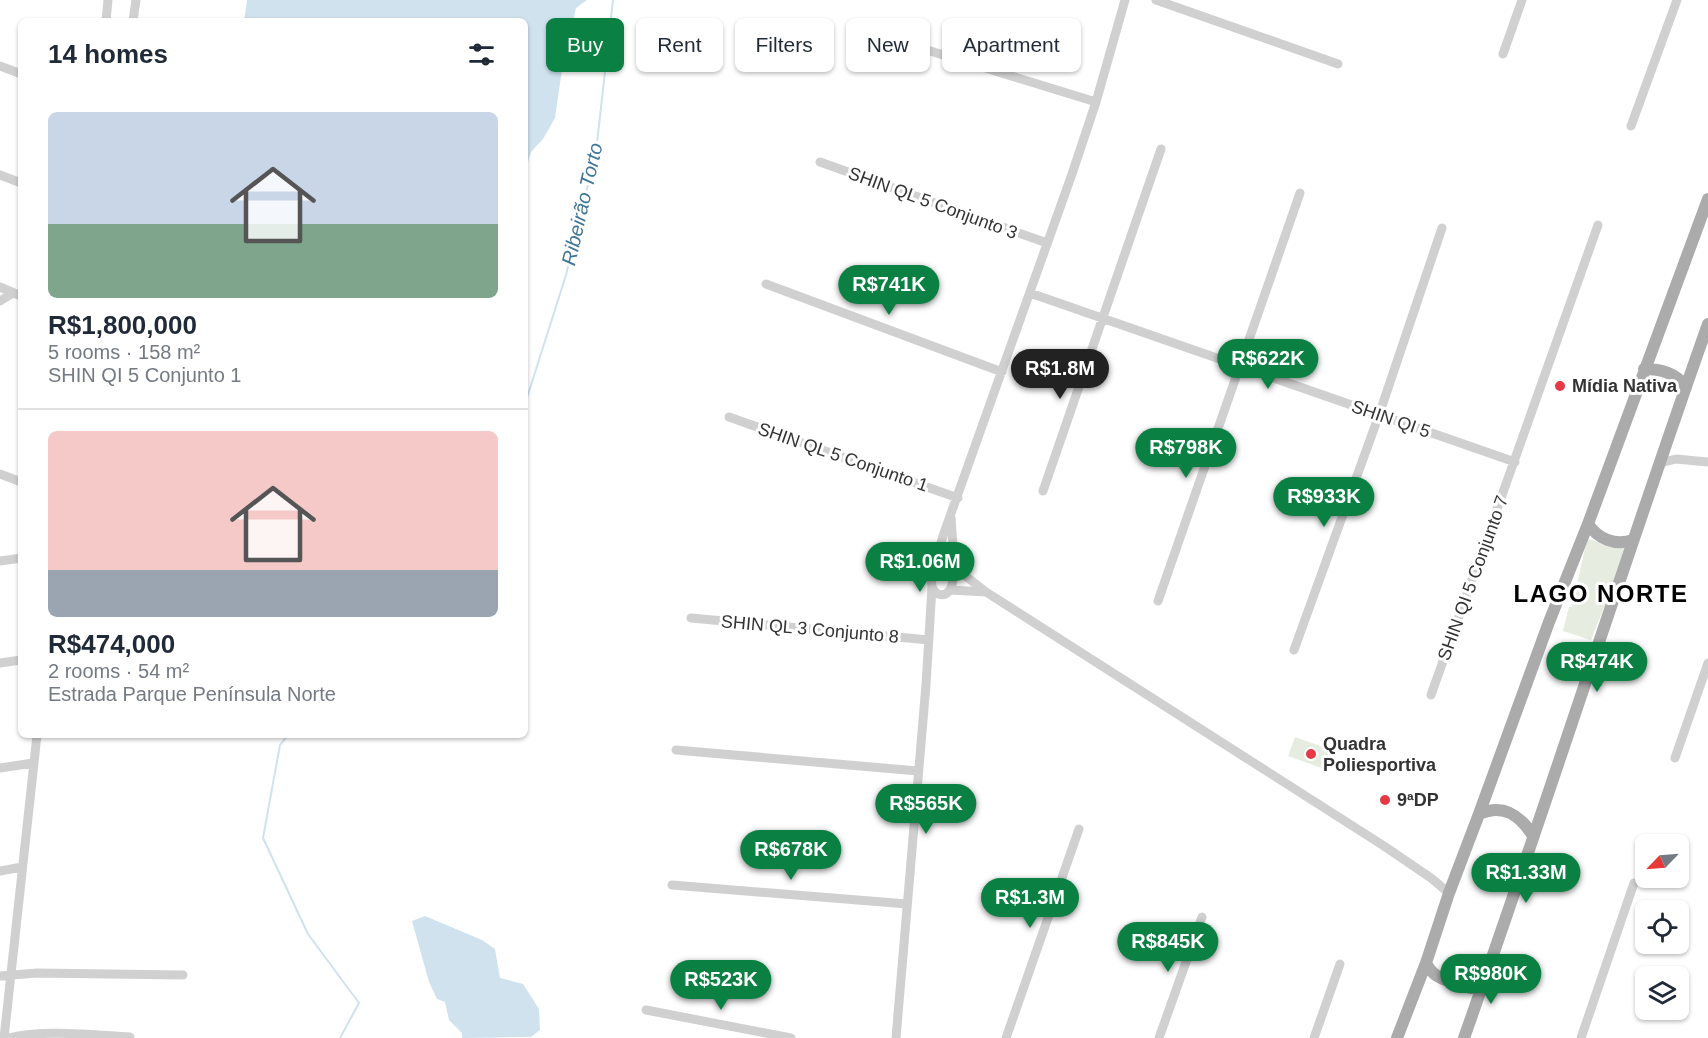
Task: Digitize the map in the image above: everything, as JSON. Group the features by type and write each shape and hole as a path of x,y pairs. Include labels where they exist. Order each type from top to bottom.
{"main road":[{"path":"1397,1038 1549,622 1588,524 1708,199"},
{"path":"1464,1038 1708,324"},
{"path":"1644,369 1664,371 1686,386"},
{"path":"1588,524 1593,532 1605,539 1622,543 1633,540"},
{"path":"1479,814 1491,809 1509,812 1521,819 1533,836"},
{"path":"1426,963 1436,977 1471,988 1484,983"}],"street":[{"path":"106,18 108,0"},
{"path":"133,18 136,0"},
{"path":"896,1038 932,582 938,552 1072,174 1096,102 1125,0"},
{"path":"1156,0 1338,64"},
{"path":"1503,54 1522,0"},
{"path":"1632,126 1677,0"},
{"path":"930,52 1096,102"},
{"path":"0,66 18,73"},
{"path":"1043,491 1161,149"},
{"name":"SHIN QL 5 Conjunto 3","path":"820,162 1047,243"},
{"path":"0,175 18,182"},
{"path":"1158,601 1300,193"},
{"name":"SHIN QI 5 Conjunto 7","path":"1431,695 1598,225"},
{"path":"1294,650 1379,415 1442,228"},
{"path":"766,284 1002,372"},
{"path":"0,287 17,294"},
{"name":"SHIN QI 5","path":"1030,293 1515,462"},
{"path":"0,301 17,294"},
{"name":"SHIN QL 5 Conjunto 1","path":"729,417 958,498"},
{"path":"1666,447 1676,459"},
{"path":"1660,464 1676,459 1708,462"},
{"path":"0,474 18,481"},
{"path":"930,628 941,596 945,595 953,585 951,516"},
{"path":"0,561 18,558"},
{"path":"934,572 941,565 945,565 952,571 960,573 986,592 1431,878 1451,887"},
{"path":"932,588 941,596"},
{"path":"950,590 986,592"},
{"name":"SHIN QL 3 Conjunto 8","path":"691,618 929,640"},
{"path":"0,663 18,660"},
{"path":"1675,758 1708,663"},
{"path":"4,1038 5,975 22,867 36,738"},
{"path":"676,750 918,771"},
{"path":"0,768 33,763"},
{"path":"1006,1038 1079,829"},
{"path":"0,871 22,867"},
{"path":"1581,1038 1634,883"},
{"path":"672,885 907,904"},
{"path":"1159,1038 1202,917"},
{"path":"1314,1038 1340,964"},
{"path":"5,975 183,975"},
{"path":"646,1010 791,1038"},
{"path":"9,1038 30,1034 130,1037"}],"shaded area":[{"path":"1587,539 1627,549 1591,640 1563,631 1569,607 1572,607"},
{"name":"Quadra Poliesportiva","path":"1295,737 1334,751 1327,770 1288,756"}],"water":[{"path":"247,0 587,0 576,8 574,18 546,18 546,72 562,72 555,118 543,139 531,152 528,162 528,18 244,18"},
{"path":"425,916 482,940 495,949 500,978 523,984 539,1009 540,1030 531,1037 462,1038 462,1033 449,1020 445,1002 437,999 429,982 412,921"}],"waterway":[{"name":"Ribeirão Torto","path":"528,395 566,275 596,152 613,0"},
{"name":"Ribeirão Torto","path":"286,738 280,745 263,838 308,934 359,1003 340,1038"}],"place":[{"name":"Mídia Nativa","path":"1560,386"},
{"name":"Quadra Poliesportiva","path":"1311,754"},
{"name":"9ªDP","path":"1385,800"}],"district":[{"name":"LAGO NORTE","path":"1601,594"}]}
